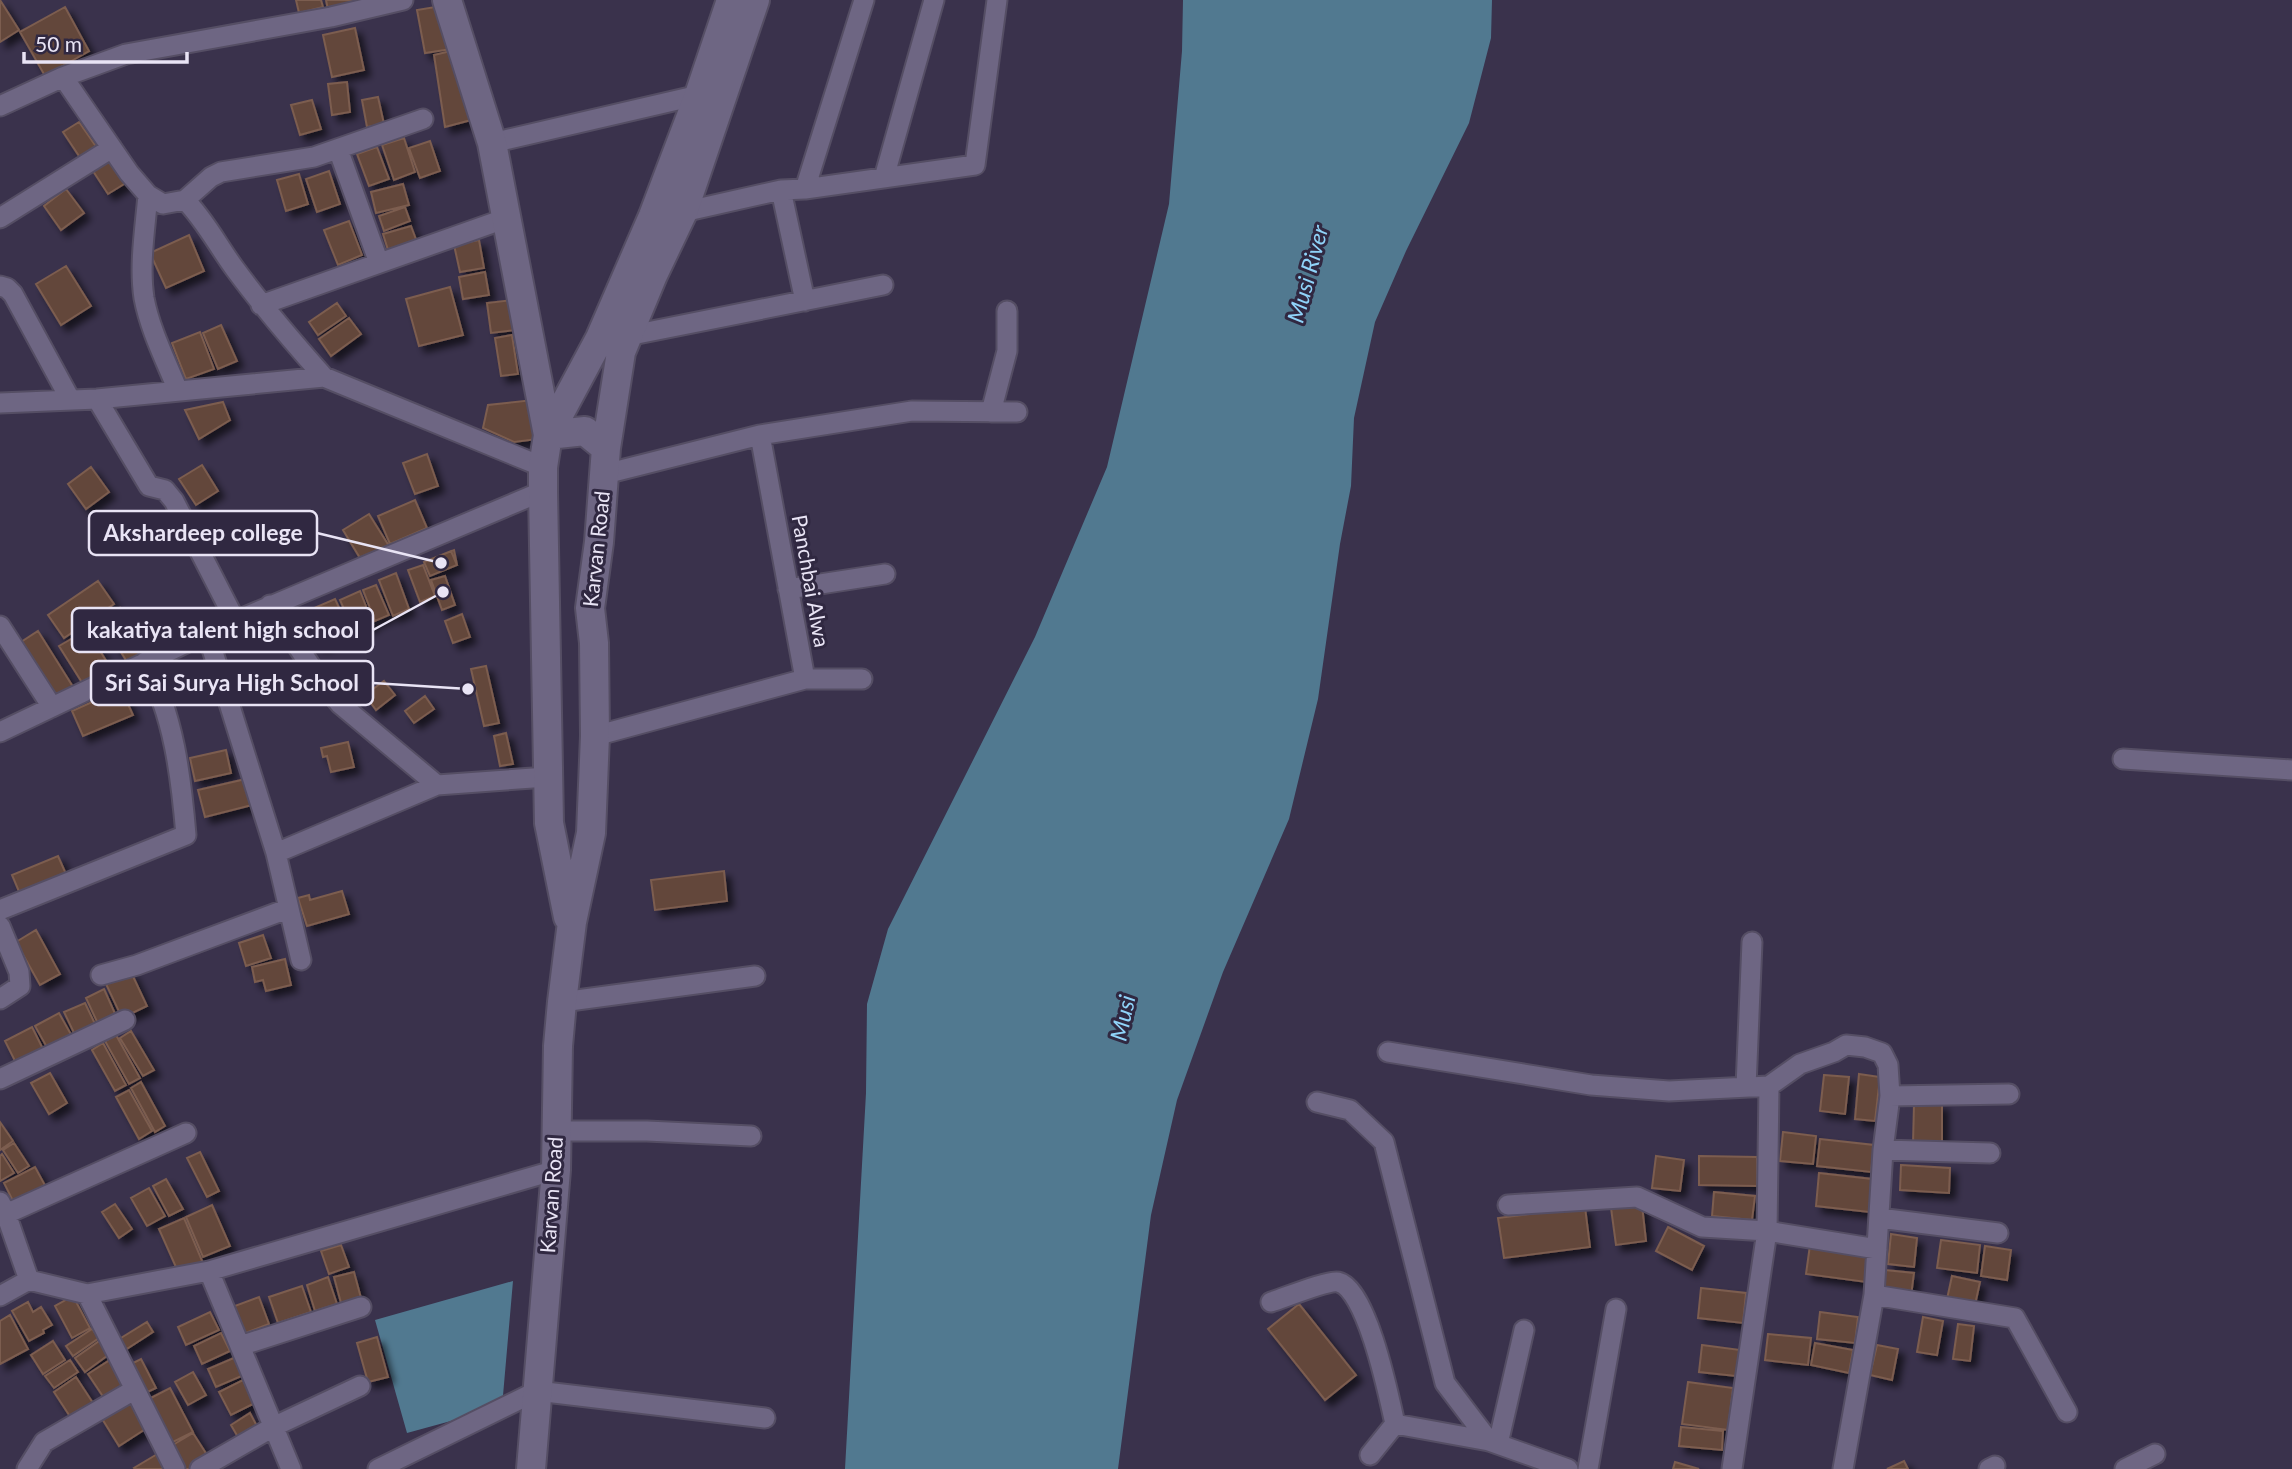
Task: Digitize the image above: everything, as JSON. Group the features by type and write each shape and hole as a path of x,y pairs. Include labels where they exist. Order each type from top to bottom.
{"street":[{"path":"0,106 63,77 125,54 331,17 403,0"},
{"name":"Karvan Road","path":"447,0 492,143 548,435 543,479 549,823 569,919 572,922"},
{"path":"548,435 600,338 653,216 699,95 731,0"},
{"name":"Karvan Road","path":"531,1469 556,1170 562,1002 572,922 591,833 596,736 594,643 590,608 599,542 605,461 621,352 683,212 755,0"},
{"path":"804,189 864,0"},
{"path":"884,178 934,0"},
{"path":"683,212 780,190 975,165 998,0"},
{"path":"63,77 129,173 148,195 163,204 185,200 211,177 221,172 314,157 423,119"},
{"path":"492,143 699,95"},
{"path":"0,218 112,148"},
{"path":"338,149 379,263"},
{"path":"780,190 804,302"},
{"path":"148,195 142,265 144,296 149,318 178,391"},
{"path":"185,200 199,214 215,242 261,304 324,377 543,479"},
{"path":"261,304 507,218"},
{"path":"628,336 883,285"},
{"path":"0,286 13,294 70,399"},
{"path":"991,412 1007,351 1007,311"},
{"path":"0,403 97,399 324,377"},
{"path":"97,399 149,486 166,490 174,501 236,622"},
{"path":"548,435 585,431 605,461 912,411 1017,412"},
{"name":"Panchbai Alwa","path":"596,736 805,679 760,435"},
{"path":"0,732 207,633 543,479"},
{"path":"788,589 885,573"},
{"path":"270,605 320,680 340,704 437,785"},
{"path":"0,626 52,707"},
{"path":"207,633 276,853 300,960"},
{"path":"0,910 186,835 176,751 162,700 145,662"},
{"path":"805,679 862,679"},
{"path":"2123,759 2292,770"},
{"path":"276,853 437,785 547,777"},
{"path":"102,975 137,965 288,909"},
{"path":"0,926 19,972 20,986 0,999"},
{"path":"1746,1087 1752,942"},
{"path":"562,1002 755,976"},
{"path":"0,1079 125,1020"},
{"path":"1388,1052 1591,1084 1669,1091 1769,1086 1800,1064 1846,1045 1865,1047 1882,1053 1888,1065 1890,1096 1883,1150 1874,1295 1843,1469"},
{"path":"1732,1469 1767,1231 1769,1086"},
{"path":"1890,1096 2009,1094"},
{"path":"1317,1102 1350,1110 1384,1142 1445,1383 1494,1443"},
{"path":"557,1131 647,1131 751,1136"},
{"path":"29,1280 3,1208 186,1133"},
{"path":"1883,1150 1990,1153"},
{"path":"0,1296 29,1280 87,1294 209,1271 556,1170"},
{"path":"1508,1205 1637,1197 1702,1227 1767,1231 1877,1249"},
{"path":"1879,1219 1998,1233"},
{"path":"209,1271 291,1469"},
{"path":"1271,1302 1335,1281 1347,1285 1357,1301 1379,1355 1395,1424"},
{"path":"87,1294 175,1469"},
{"path":"1874,1295 2015,1318 2067,1412"},
{"path":"240,1346 361,1307"},
{"path":"1588,1469 1616,1309"},
{"path":"1494,1443 1524,1331"},
{"path":"200,1469 273,1427 360,1387"},
{"path":"27,1469 44,1441 135,1390"},
{"path":"378,1469 537,1391 765,1418"},
{"path":"1395,1424 1494,1443 1568,1469"},
{"path":"1370,1455 1395,1424"},
{"path":"2125,1469 2155,1454"}],"water":[{"path":"1183,0 1492,0 1491,38 1469,123 1406,251 1375,322 1354,418 1351,486 1318,699 1289,819 1223,972 1177,1100 1151,1215 1118,1469 845,1469 866,1093 867,1004 888,929 1035,637 1107,467 1169,204 1182,51"},
{"path":"513,1281 502,1407 407,1433 375,1320"}],"building":[{"path":"0,0 19,30 0,42"},
{"path":"296,0 321,0 323,7 299,13"},
{"path":"326,0 357,0 357,3 328,10"},
{"path":"441,6 458,48 425,53 417,10"},
{"path":"65,7 89,51 45,76 20,32"},
{"path":"355,28 364,70 332,77 323,35"},
{"path":"459,49 475,119 445,127 434,55"},
{"path":"347,82 350,112 332,115 328,84"},
{"path":"378,97 384,124 367,127 362,100"},
{"path":"312,100 321,129 300,135 291,105"},
{"path":"79,122 97,148 81,159 63,132"},
{"path":"404,138 415,172 394,180 382,145"},
{"path":"430,141 440,171 420,178 409,148"},
{"path":"377,147 389,179 369,186 357,154"},
{"path":"115,158 129,181 108,194 93,171"},
{"path":"329,171 340,204 317,212 306,179"},
{"path":"299,174 308,204 286,211 277,180"},
{"path":"403,184 409,205 376,213 371,192"},
{"path":"66,189 84,213 61,230 44,206"},
{"path":"405,207 410,221 384,231 379,216"},
{"path":"349,221 362,255 338,265 324,230"},
{"path":"411,226 417,242 388,250 383,234"},
{"path":"189,235 204,271 166,288 150,253"},
{"path":"479,240 484,268 460,272 454,245"},
{"path":"66,266 91,306 61,325 36,284"},
{"path":"485,272 489,295 463,299 459,277"},
{"path":"450,287 463,335 419,346 406,299"},
{"path":"512,300 516,330 491,333 487,303"},
{"path":"337,303 346,316 318,335 309,322"},
{"path":"349,318 361,334 331,356 319,339"},
{"path":"221,325 237,361 218,369 203,333"},
{"path":"200,332 214,369 186,379 172,343"},
{"path":"512,335 518,374 501,376 495,338"},
{"path":"533,400 538,439 514,442 483,428 488,405"},
{"path":"223,402 230,420 199,439 185,410"},
{"path":"427,454 438,486 415,494 403,463"},
{"path":"202,465 218,491 196,505 179,479"},
{"path":"91,467 109,492 86,509 68,484"},
{"path":"415,500 427,528 390,544 378,516"},
{"path":"369,514 389,546 363,563 343,530"},
{"path":"454,550 457,565 430,576 424,562"},
{"path":"451,551 457,565 430,576 424,562"},
{"path":"423,565 435,596 420,602 408,570"},
{"path":"396,573 409,609 393,616 379,580"},
{"path":"445,576 455,605 442,610 431,580"},
{"path":"98,581 114,604 64,638 48,615"},
{"path":"376,585 389,615 375,621 363,590"},
{"path":"360,591 373,624 354,632 340,600"},
{"path":"335,599 350,631 320,645 305,612"},
{"path":"120,608 148,653 129,665 101,620"},
{"path":"462,614 470,637 453,643 445,621"},
{"path":"87,630 110,667 83,684 59,646"},
{"path":"38,631 75,690 58,700 21,642"},
{"path":"486,666 499,723 484,726 471,669"},
{"path":"384,681 395,695 376,710 365,695"},
{"path":"121,689 133,715 83,736 72,711"},
{"path":"425,696 434,709 414,723 405,711"},
{"path":"506,733 513,764 500,766 494,736"},
{"path":"348,742 354,767 331,772 327,756 323,757 321,748"},
{"path":"226,750 231,773 195,781 190,758"},
{"path":"250,778 256,804 205,817 198,790"},
{"path":"58,856 66,874 20,894 12,875"},
{"path":"724,871 727,901 655,910 651,880"},
{"path":"342,891 349,914 307,926 298,898 309,895 310,900"},
{"path":"36,930 60,974 40,985 16,942"},
{"path":"263,935 271,958 246,966 239,943"},
{"path":"285,959 291,985 266,991 263,980 255,982 252,967"},
{"path":"131,972 147,1006 122,1018 106,984"},
{"path":"104,989 117,1018 99,1026 86,998"},
{"path":"85,1003 96,1026 75,1035 64,1012"},
{"path":"59,1013 73,1038 49,1051 35,1026"},
{"path":"32,1027 44,1051 17,1065 5,1041"},
{"path":"131,1031 154,1070 143,1076 120,1038"},
{"path":"116,1035 140,1078 129,1084 105,1041"},
{"path":"103,1043 126,1085 115,1091 92,1050"},
{"path":"50,1073 67,1103 49,1114 31,1083"},
{"path":"1859,1074 1880,1077 1875,1121 1855,1119"},
{"path":"1824,1075 1849,1077 1845,1114 1820,1111"},
{"path":"141,1082 165,1126 155,1132 131,1088"},
{"path":"129,1090 152,1131 139,1139 116,1097"},
{"path":"1914,1104 1942,1104 1942,1145 1913,1145"},
{"path":"0,1122 13,1141 0,1150"},
{"path":"1783,1132 1816,1136 1813,1164 1780,1161"},
{"path":"1820,1139 1874,1145 1871,1172 1817,1166"},
{"path":"14,1143 29,1166 18,1173 3,1150"},
{"path":"200,1152 219,1191 207,1197 187,1158"},
{"path":"2,1154 14,1173 0,1181 0,1156"},
{"path":"1656,1156 1684,1160 1680,1191 1652,1188"},
{"path":"1699,1156 1757,1157 1757,1186 1699,1185"},
{"path":"1901,1165 1950,1168 1949,1193 1900,1190"},
{"path":"35,1167 47,1189 15,1205 4,1183"},
{"path":"1819,1173 1872,1179 1869,1212 1816,1206"},
{"path":"166,1179 183,1209 169,1216 153,1186"},
{"path":"149,1188 165,1216 147,1226 131,1198"},
{"path":"1714,1192 1755,1196 1752,1220 1712,1216"},
{"path":"115,1204 132,1229 119,1238 102,1212"},
{"path":"212,1205 230,1246 203,1257 186,1217"},
{"path":"1642,1205 1646,1241 1616,1245 1611,1208"},
{"path":"1585,1207 1590,1247 1504,1258 1498,1218"},
{"path":"184,1218 203,1263 179,1274 159,1229"},
{"path":"1668,1227 1704,1246 1692,1270 1656,1251"},
{"path":"1891,1234 1917,1238 1914,1267 1888,1264"},
{"path":"1941,1240 1980,1245 1977,1273 1937,1268"},
{"path":"341,1245 349,1267 329,1274 321,1251"},
{"path":"1810,1245 1870,1253 1866,1282 1806,1274"},
{"path":"1985,1246 2011,1250 2007,1280 1981,1276"},
{"path":"1885,1270 1914,1273 1911,1296 1883,1293"},
{"path":"354,1272 361,1298 341,1303 334,1277"},
{"path":"1952,1276 1980,1282 1975,1305 1947,1299"},
{"path":"328,1277 337,1304 315,1311 307,1285"},
{"path":"302,1286 311,1312 278,1323 269,1297"},
{"path":"1701,1288 1746,1293 1743,1323 1698,1318"},
{"path":"73,1296 90,1328 72,1338 55,1306"},
{"path":"259,1297 269,1324 243,1334 232,1307"},
{"path":"28,1302 33,1312 41,1307 52,1325 29,1341 12,1311"},
{"path":"1299,1304 1356,1375 1325,1400 1268,1329"},
{"path":"210,1312 219,1330 186,1345 178,1327"},
{"path":"1820,1312 1858,1317 1855,1343 1817,1339"},
{"path":"10,1315 28,1349 0,1364 0,1321"},
{"path":"1923,1317 1943,1321 1937,1355 1917,1352"},
{"path":"147,1322 153,1332 122,1352 116,1341"},
{"path":"1958,1324 1974,1326 1970,1361 1953,1359"},
{"path":"92,1329 99,1338 73,1356 66,1346"},
{"path":"221,1333 230,1351 202,1364 194,1346"},
{"path":"1768,1334 1811,1338 1808,1365 1765,1360"},
{"path":"377,1337 388,1377 368,1382 357,1343"},
{"path":"102,1339 111,1353 85,1372 75,1358"},
{"path":"53,1341 65,1360 43,1374 31,1355"},
{"path":"1815,1343 1853,1350 1849,1373 1811,1365"},
{"path":"1702,1345 1748,1351 1745,1377 1699,1372"},
{"path":"1877,1345 1898,1349 1892,1380 1870,1375"},
{"path":"236,1357 244,1375 216,1387 208,1369"},
{"path":"113,1358 130,1385 106,1401 88,1374"},
{"path":"141,1359 156,1388 141,1395 127,1366"},
{"path":"70,1360 78,1372 54,1388 45,1376"},
{"path":"193,1372 206,1395 188,1405 175,1382"},
{"path":"76,1377 95,1406 73,1421 54,1392"},
{"path":"243,1380 255,1403 231,1415 219,1392"},
{"path":"1688,1382 1733,1388 1728,1430 1682,1424"},
{"path":"170,1388 193,1432 165,1446 143,1402"},
{"path":"130,1400 147,1428 119,1446 101,1417"},
{"path":"250,1413 258,1428 239,1439 231,1425"},
{"path":"1681,1427 1723,1431 1722,1450 1679,1446"},
{"path":"193,1433 209,1458 191,1469 178,1469 166,1449"},
{"path":"159,1453 169,1469 134,1468"},
{"path":"1904,1461 1908,1469 1887,1469"},
{"path":"1675,1462 1699,1469 1673,1469"}],"place":[{"name":"Akshardeep college","path":"441,563"},
{"name":"kakatiya talent high school","path":"443,592"},
{"name":"Sri Sai Surya High School","path":"468,689"}],"water label":[{"name":"Musi River","path":"1308,274"},
{"name":"Musi","path":"1123,1018"}]}
